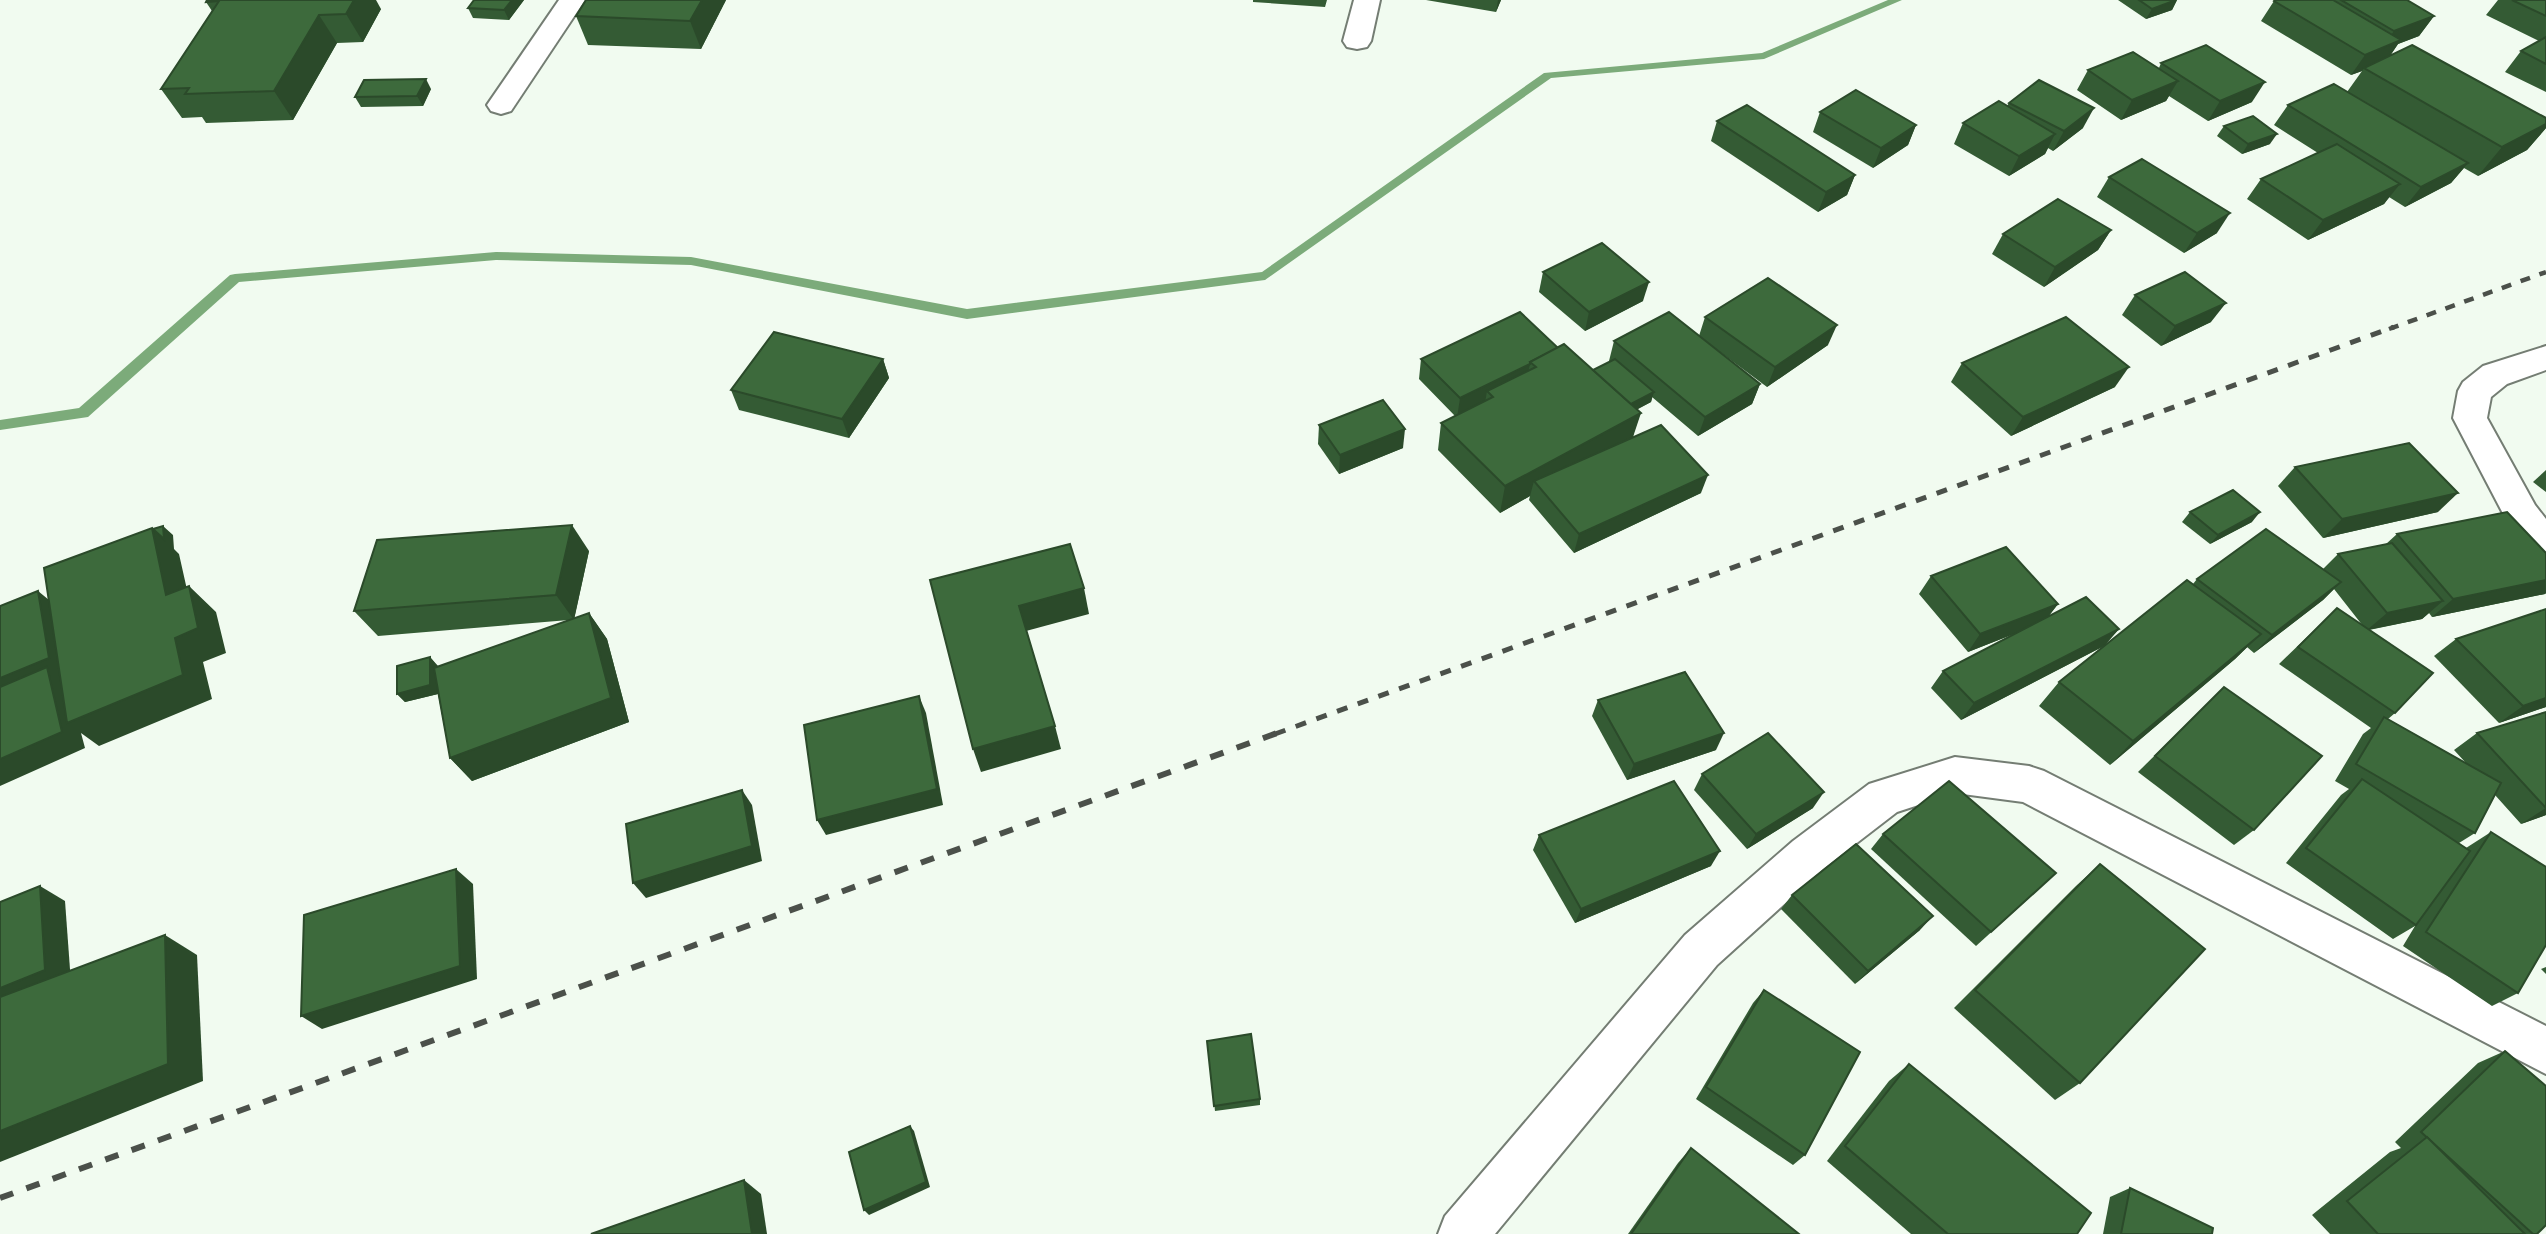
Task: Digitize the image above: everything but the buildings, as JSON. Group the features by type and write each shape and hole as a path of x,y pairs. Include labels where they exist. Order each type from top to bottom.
{"street":[{"path":"501,105 572,0"},
{"path":"1357,41 1367,0"},
{"path":"2546,358 2495,376 2475,391 2470,418 2522,515 2546,545"},
{"path":"1462,1234 1701,950 1808,855 1884,797 1955,775 2029,784 2546,1051"}],"waterway":[{"path":"0,425 83,413 235,278 496,256 691,261 967,314 1265,276 1548,75 1764,56 1897,0"}],"railway":[{"path":"2389,329 2546,272"},
{"path":"1275,734 2394,327"},
{"path":"0,1198 1280,732"}]}
